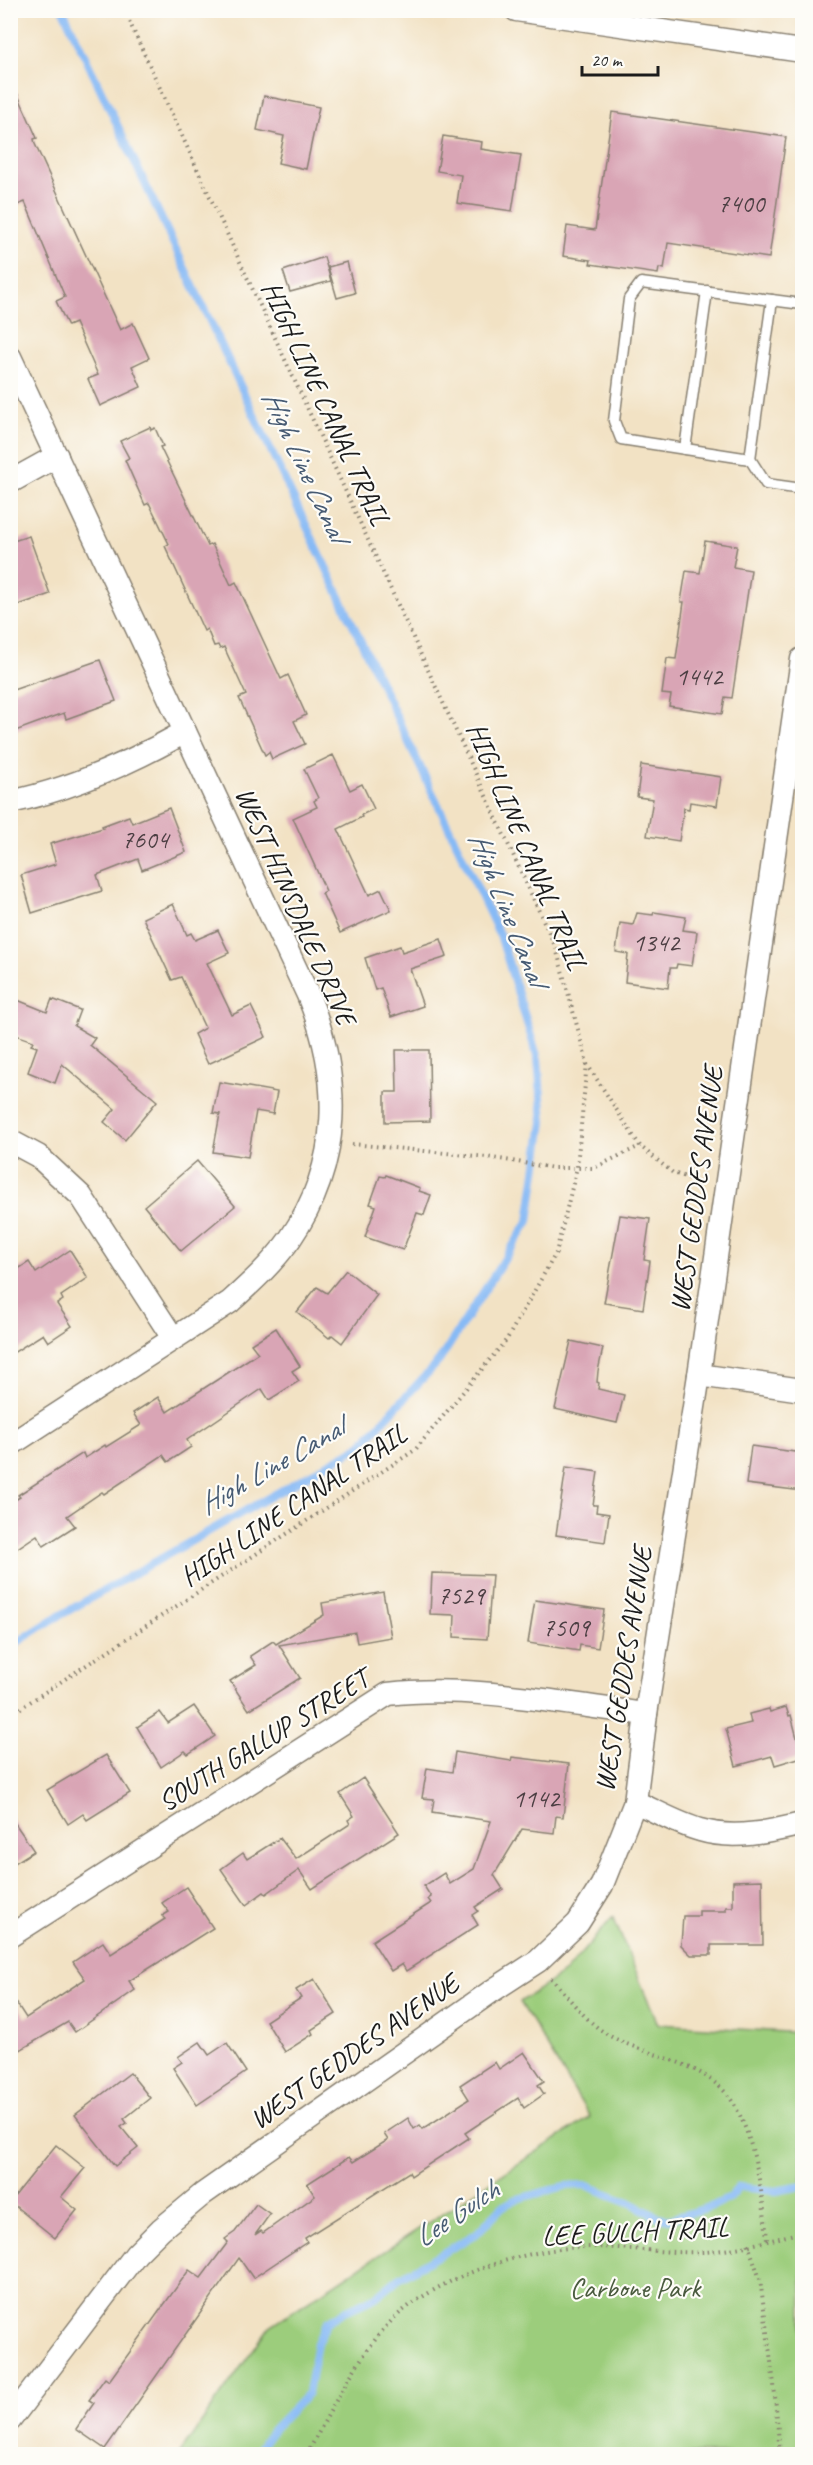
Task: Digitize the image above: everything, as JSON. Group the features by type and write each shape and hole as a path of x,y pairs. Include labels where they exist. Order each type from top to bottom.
{"street":[{"path":"516,10 802,51"},
{"name":"WEST HINSDALE DRIVE","path":"10,357 319,1022 325,1043 331,1083 330,1142 319,1180 290,1239 262,1273 230,1302 10,1445"},
{"path":"10,482 57,456"},
{"name":"WEST GEDDES AVENUE","path":"10,2420 136,2254 161,2229 203,2194 538,1961 578,1923 602,1885 635,1802 646,1714 699,1375 802,659"},
{"path":"10,802 75,784 103,773 185,732"},
{"path":"10,1141 38,1156 81,1196 173,1338"},
{"path":"699,1375 802,1390"},
{"name":"SOUTH GALLUP STREET","path":"10,1936 388,1694 420,1690 458,1690 646,1714"},
{"path":"635,1802 700,1831 729,1834 769,1832 802,1824"}],"lane":[{"path":"750,459 621,439 614,421 629,299 641,283 802,304"},
{"path":"685,449 707,291"},
{"path":"772,300 750,459 766,484 802,489"}],"path":[{"name":"HIGH LINE CANAL TRAIL","path":"10,1715 415,1450 512,1330 556,1253 577,1167 587,1063 556,948 124,10"},
{"path":"587,1063 640,1146 673,1173 726,1190"},
{"path":"330,1142 487,1157 554,1168 594,1168 640,1146"},
{"path":"538,1961 575,2004 607,2034 626,2044 681,2063 705,2076 723,2090 737,2111 758,2171 767,2241"},
{"name":"LEE GULCH TRAIL","path":"307,2454 357,2365 384,2328 423,2296 459,2277 548,2251 581,2247 667,2253 707,2252 802,2232"},
{"path":"748,2244 760,2279 774,2384 780,2454"}],"green space":[{"name":"Carbone Park","path":"613,1917 658,2024 802,2033 802,2454 179,2454 270,2326 590,2117 520,2002 565,1972"}],"building":[{"path":"10,77 37,138 34,139 35,144 120,330 133,323 149,358 132,366 141,387 100,406 88,379 98,375 75,323 68,326 56,301 65,297 25,202 10,208"},
{"path":"264,96 319,107 306,169 278,163 284,136 257,130"},
{"path":"612,112 786,137 769,258 668,243 664,269 659,268 658,274 590,264 591,260 563,256 567,226 595,230"},
{"path":"443,136 482,142 481,149 521,155 512,211 457,203 461,175 437,171"},
{"path":"324,257 331,281 290,292 283,271"},
{"path":"347,262 355,293 337,298 328,267"},
{"path":"150,427 151,430 155,428 163,446 160,447 208,546 212,544 231,585 236,582 281,679 288,675 306,715 294,721 305,744 272,759 269,752 265,755 239,698 246,695 224,647 220,649 218,645 214,646 207,629 204,631 165,546 169,544 149,503 145,505 125,460 129,458 120,441"},
{"path":"29,536 50,594 10,608 10,542"},
{"path":"705,541 737,546 733,567 751,570 732,698 725,697 722,714 669,706 671,695 662,694 667,658 676,659 686,571 700,573"},
{"path":"100,660 116,701 66,719 64,713 10,733 10,691"},
{"path":"333,755 350,790 362,784 374,809 338,829 369,895 381,889 391,910 340,933 322,893 326,891 293,818 317,807 314,801 318,798 304,769"},
{"path":"641,765 721,777 717,806 690,802 689,809 684,808 679,841 647,836 653,799 637,797"},
{"path":"169,808 186,852 142,870 138,859 97,875 102,891 32,913 21,875 56,864 50,844 103,828 102,826 129,816 132,823"},
{"path":"173,904 187,935 191,933 195,940 218,930 229,953 207,963 232,1015 251,1006 266,1037 208,1064 194,1034 205,1028 181,977 172,980 143,918"},
{"path":"654,912 686,917 683,930 697,932 692,966 677,964 676,968 670,968 668,988 625,982 628,954 616,952 620,923 633,925 637,913 653,915"},
{"path":"441,939 447,957 410,969 423,1006 391,1017 381,988 375,990 365,958 400,946 402,952"},
{"path":"15,999 47,1012 52,999 80,1010 74,1026 95,1038 90,1045 157,1101 125,1140 104,1122 115,1109 62,1064 55,1083 28,1072 37,1047 31,1045 33,1041 10,1033 10,1012"},
{"path":"396,1050 429,1050 430,1121 385,1122 385,1092 397,1092"},
{"path":"219,1082 277,1092 273,1114 256,1111 248,1157 213,1152 220,1114 213,1113"},
{"path":"197,1161 235,1206 181,1251 144,1206"},
{"path":"386,1175 420,1188 419,1191 431,1195 424,1215 417,1213 403,1250 365,1237 376,1206 370,1204 380,1176 385,1177"},
{"path":"620,1215 650,1219 644,1260 650,1261 643,1309 604,1303"},
{"path":"70,1250 88,1278 61,1296 63,1300 57,1304 72,1326 48,1342 43,1334 10,1355 10,1274 29,1262 36,1273"},
{"path":"346,1270 377,1295 342,1343 332,1335 329,1338 297,1312 317,1287 327,1293"},
{"path":"276,1328 300,1366 292,1371 299,1381 269,1400 262,1389 187,1440 191,1447 168,1462 163,1455 67,1516 75,1526 44,1546 37,1535 10,1553 10,1503 20,1497 18,1495 83,1453 85,1458 141,1425 133,1413 158,1397 167,1412 223,1376 258,1353 251,1344"},
{"path":"571,1341 603,1348 598,1371 598,1389 624,1395 617,1423 555,1409"},
{"path":"751,1446 802,1453 802,1491 746,1484"},
{"path":"566,1467 598,1472 593,1505 597,1505 596,1512 609,1514 605,1542 556,1535"},
{"path":"432,1573 492,1575 487,1639 454,1637 455,1615 430,1614"},
{"path":"383,1592 391,1637 357,1643 355,1632 279,1645 300,1678 249,1710 230,1681 256,1665 250,1656 273,1641 276,1644 324,1615 322,1603"},
{"path":"535,1600 604,1610 598,1648 580,1645 579,1651 528,1643"},
{"path":"194,1706 215,1736 188,1754 185,1751 161,1767 137,1727 160,1712 168,1723"},
{"path":"786,1707 789,1716 791,1715 802,1757 775,1765 772,1756 736,1766 726,1729 751,1723 749,1714 769,1709 770,1712"},
{"path":"455,1752 511,1761 512,1757 569,1764 563,1817 556,1816 554,1833 522,1829 494,1875 503,1889 475,1907 478,1911 472,1915 478,1925 406,1971 402,1964 391,1971 372,1941 431,1903 428,1899 431,1897 424,1886 444,1873 450,1884 474,1869 491,1821 432,1812 434,1799 422,1798 427,1768 452,1772"},
{"path":"106,1755 130,1793 87,1820 83,1814 68,1824 47,1790"},
{"path":"363,1778 399,1833 312,1889 299,1870 266,1894 264,1892 246,1905 221,1869 243,1853 247,1859 280,1838 296,1859 350,1824 348,1820 354,1816 340,1794"},
{"path":"10,1816 34,1851 10,1866"},
{"path":"762,1880 763,1945 711,1945 711,1955 691,1955 681,1945 683,1916 699,1916 699,1911 726,1911 726,1907 733,1907 733,1881"},
{"path":"186,1887 213,1928 129,1981 135,1990 75,2032 68,2022 10,2056 10,1993 26,2018 85,1979 73,1962 103,1942 111,1954 165,1919 162,1916 169,1912 162,1903"},
{"path":"314,1979 336,2014 311,2030 313,2034 285,2052 266,2021 301,1998 296,1990"},
{"path":"200,2042 209,2055 227,2043 246,2072 197,2105 173,2068 182,2062 178,2057"},
{"path":"524,2052 544,2081 538,2085 544,2094 524,2108 518,2098 465,2133 469,2138 411,2176 409,2172 305,2238 307,2242 253,2278 239,2258 105,2449 76,2429 94,2403 89,2400 105,2378 109,2381 189,2270 201,2278 228,2242 225,2239 235,2232 256,2204 270,2214 255,2235 261,2231 263,2233 315,2196 307,2184 349,2157 353,2162 388,2140 384,2134 408,2118 414,2129 420,2125 423,2129 469,2099 460,2085 495,2062 499,2069"},
{"path":"130,2073 150,2098 124,2119 127,2123 121,2127 138,2148 115,2166 75,2115"},
{"path":"56,2145 85,2168 61,2197 77,2210 55,2238 10,2202"}],"waterway":[{"name":"High Line Canal","path":"10,1647 52,1620 360,1446 439,1361 529,1221 543,1122 538,1059 501,938 63,10"},
{"name":"Lee Gulch","path":"255,2454 273,2429 308,2393 317,2343 327,2322 376,2297 399,2278 476,2234 502,2207 514,2200 565,2186 585,2185 629,2202 658,2217 670,2219 713,2206 729,2198 739,2187 776,2191 802,2186"}]}
